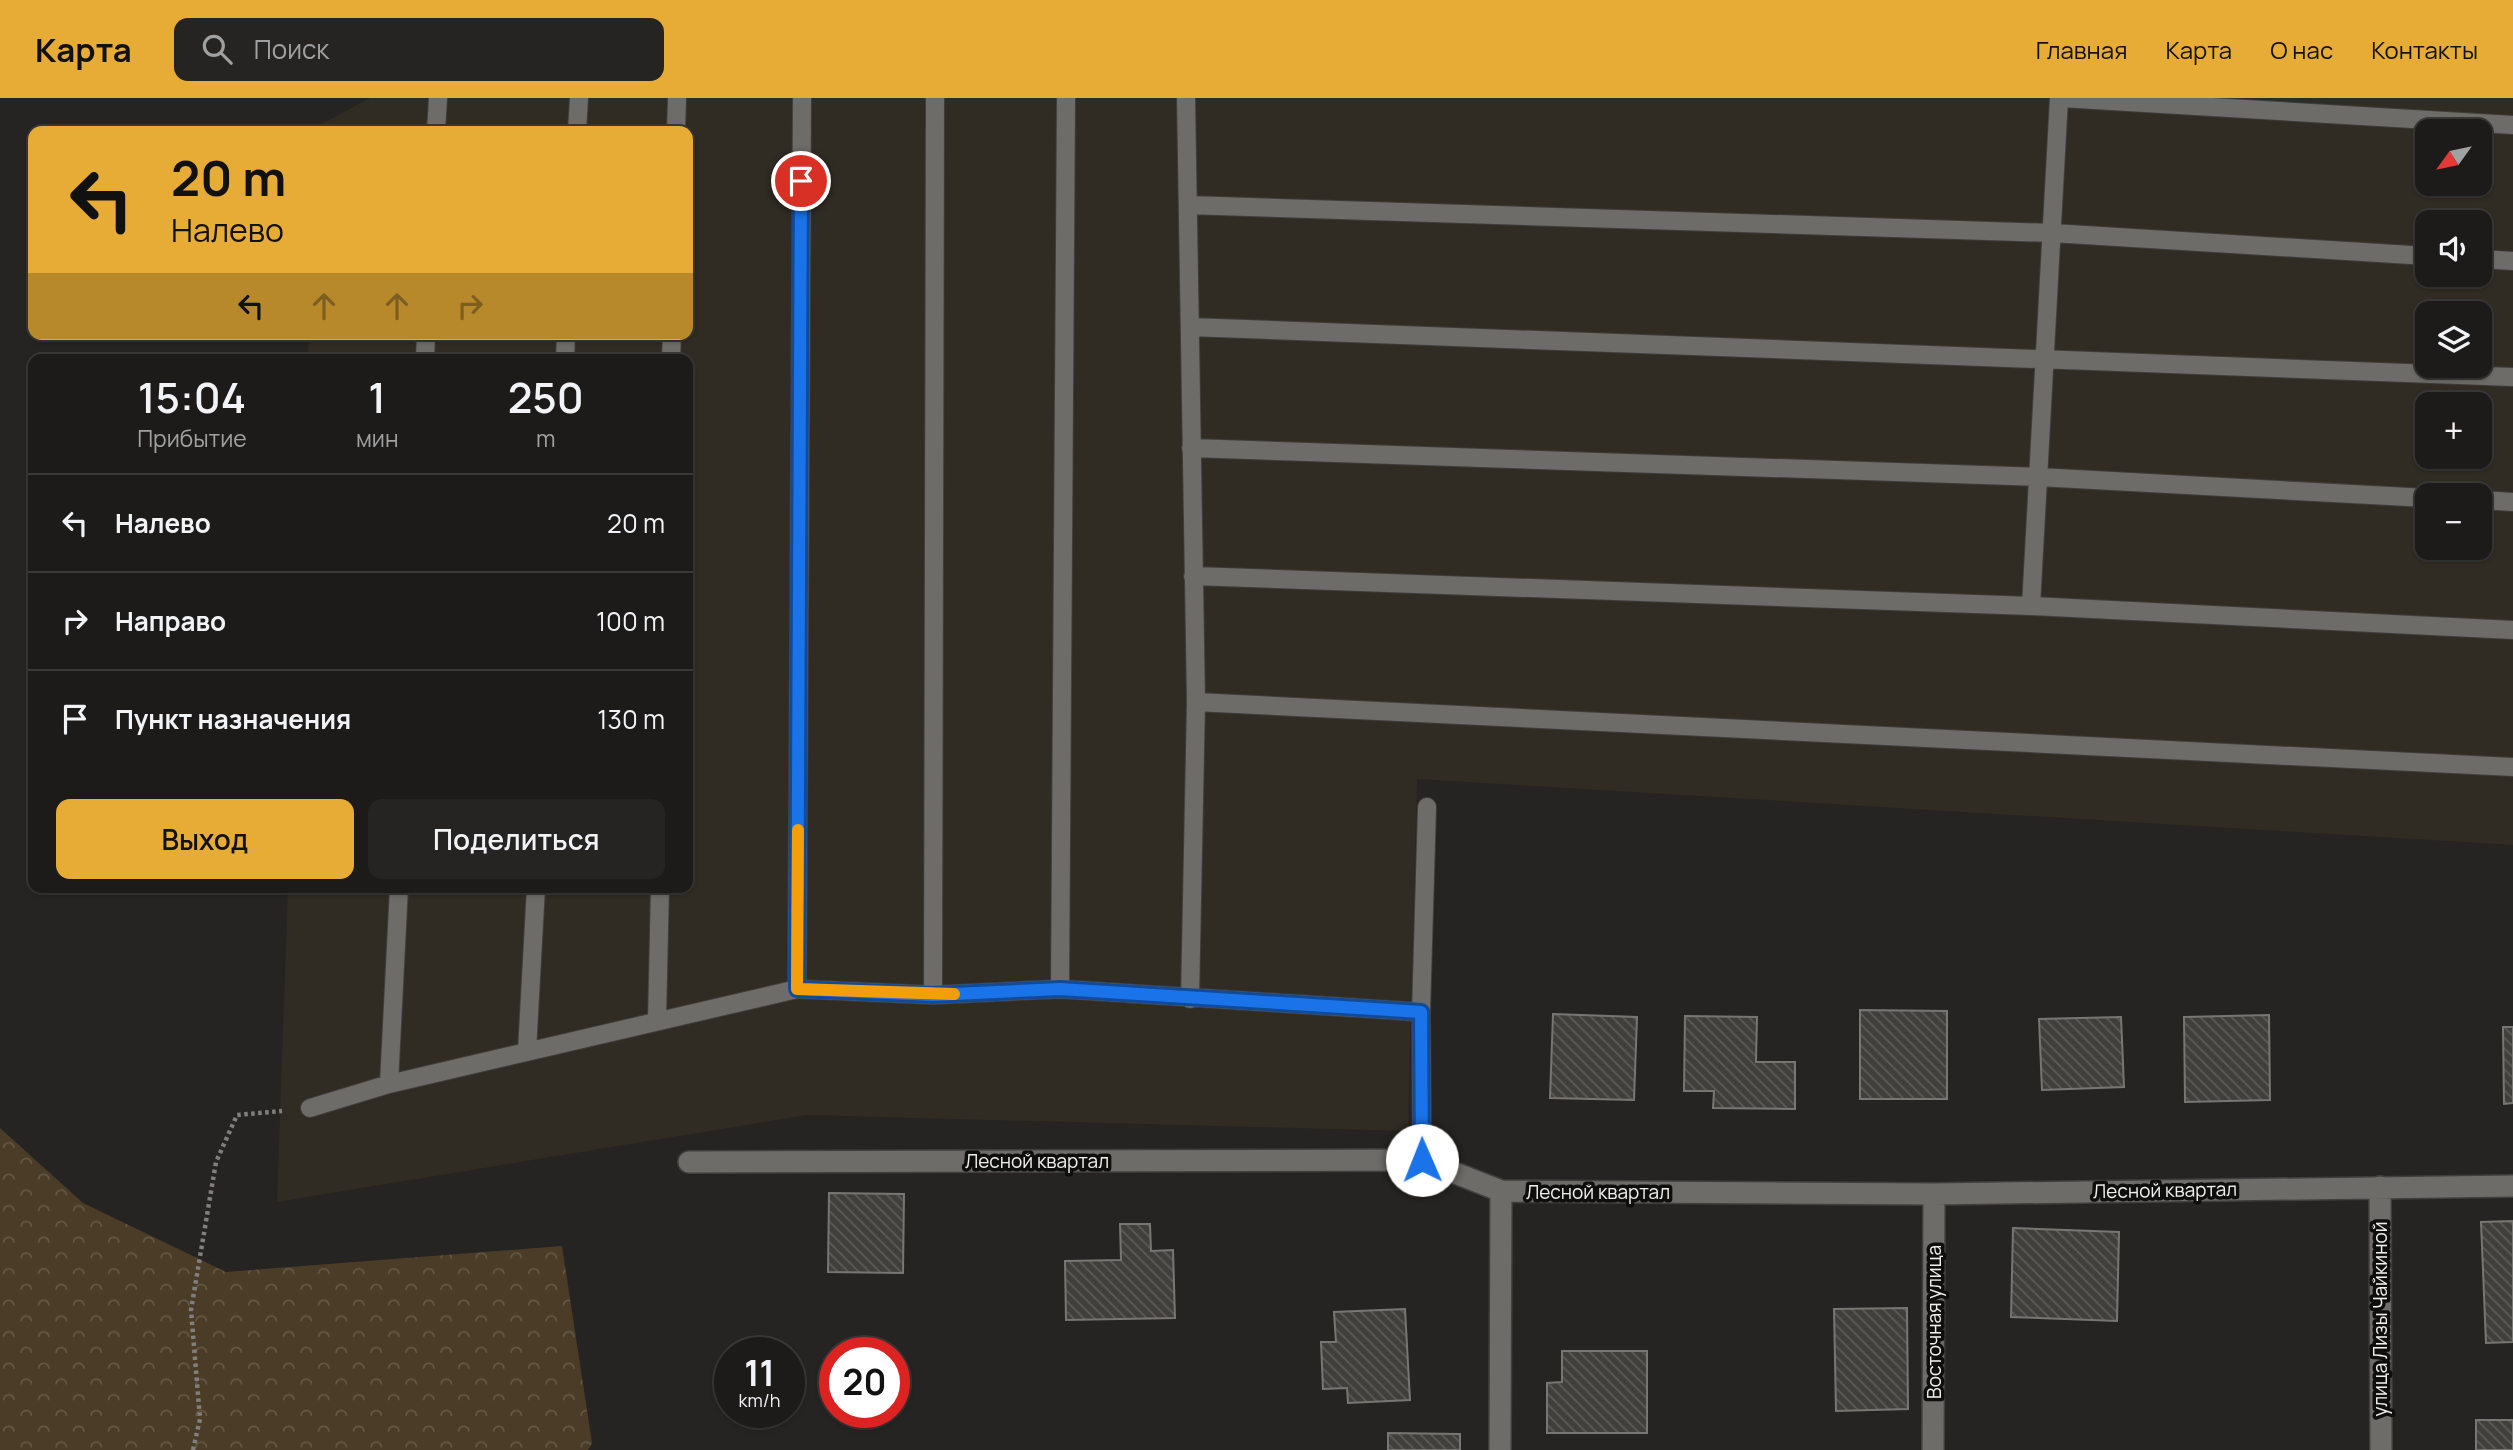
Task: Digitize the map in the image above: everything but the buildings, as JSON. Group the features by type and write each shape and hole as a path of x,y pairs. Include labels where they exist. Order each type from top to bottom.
{"street":[{"name":"Лесной квартал","path":"689,1162 1422,1160 1501,1191 1934,1194 2513,1186"},
{"name":"улица Лизы Чайкиной","path":"2379,1187 2381,1450"},
{"path":"1500,1450 1501,1191"},
{"name":"Восточная улица","path":"1933,1450 1934,1194"}],"lane":[{"path":"436,126 438,98"},
{"path":"577,126 579,98"},
{"path":"676,126 677,98"},
{"path":"797,989 802,98"},
{"path":"933,995 935,98"},
{"path":"1060,989 1066,98"},
{"path":"1186,98 1196,702 1190,999"},
{"path":"2031,606 2060,98 2513,125"},
{"path":"1188,205 2052,233 2415,255"},
{"path":"2492,260 2513,261"},
{"path":"1189,327 2044,357 2513,377"},
{"path":"1191,448 2038,477 2415,497"},
{"path":"2492,501 2513,502"},
{"path":"1194,576 2031,606 2513,630"},
{"path":"1196,702 2513,767"},
{"path":"1422,1160 1421,1012 1427,807"},
{"path":"389,1084 399,893"},
{"path":"527,1051 536,893"},
{"path":"657,1021 660,893"},
{"path":"310,1108 389,1084 797,989 933,995 1060,989 1421,1012"}],"path":[{"path":"193,1450 200,1419 191,1310 216,1163 237,1115 310,1108"}],"shaded area":[{"path":"370,98 2513,98 2513,845 1417,779 1408,1131 806,1115 277,1202 288,893 693,893 693,354 308,354 309,340 693,340 693,126 318,126"}],"green space":[{"path":"0,1128 83,1203 226,1272 562,1246 592,1443 588,1450 0,1450"}],"slow traffic":[{"path":"798,830 797,989 954,994"}],"route":[{"path":"801,181 797,989 933,995 1060,989 1421,1012 1422,1160"}]}
